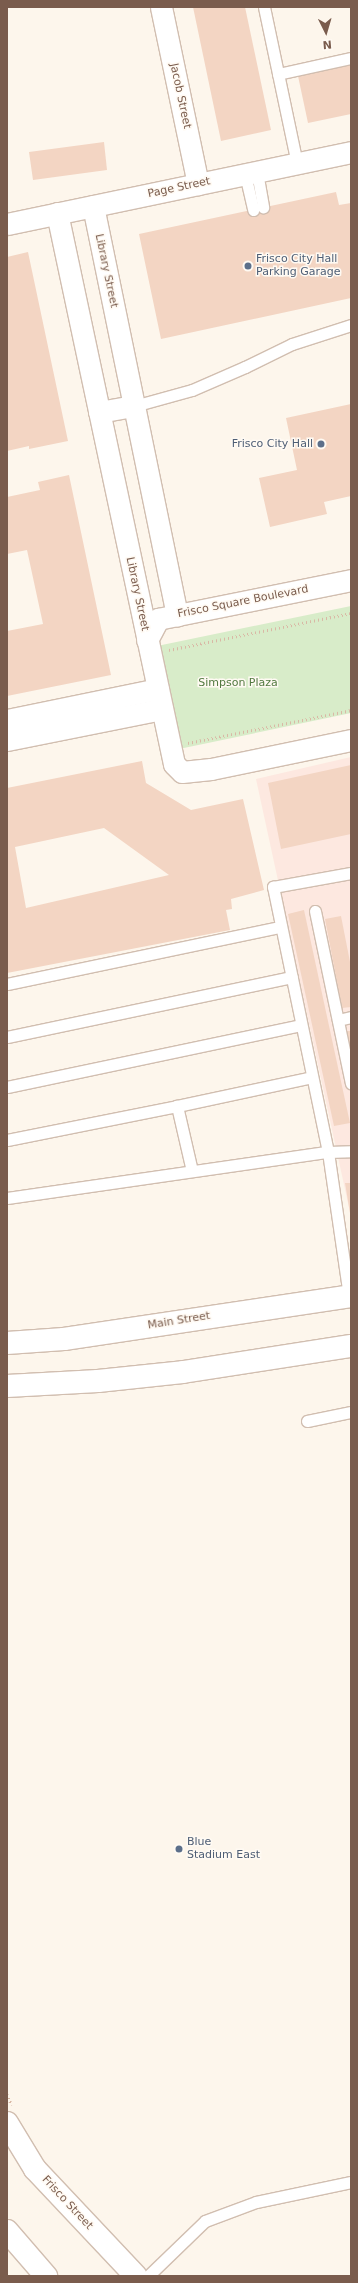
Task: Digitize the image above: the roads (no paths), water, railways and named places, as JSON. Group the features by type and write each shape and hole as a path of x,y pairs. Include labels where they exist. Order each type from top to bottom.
{"main road":[{"name":"Main Street","path":"7,1343 64,1339 350,1296"},
{"path":"7,1386 98,1381 183,1372 351,1346"},
{"name":"Frisco Street","path":"7,2123 35,2169 136,2276"},
{"path":"7,2231 46,2276"}],"street":[{"name":"Jacob Street","path":"161,7 198,184"},
{"name":"Page Street","path":"7,224 351,152"},
{"name":"Library Street","path":"93,206 177,616"},
{"name":"Library Street","path":"57,213 99,412 154,646 160,699 174,764 182,772 210,769 351,740"},
{"path":"99,412 134,406"},
{"name":"Frisco Square Boulevard","path":"154,646 158,619 351,580"},
{"path":"7,720 160,699"},
{"path":"7,740 160,699"}],"lane":[{"path":"266,7 278,74 297,164"},
{"path":"278,74 351,58"},
{"path":"251,173 258,208"},
{"path":"134,406 192,390 245,367 292,344 351,325"},
{"path":"350,1296 328,1152 273,887 351,873"},
{"path":"315,911 351,1083"},
{"path":"7,984 281,927"},
{"path":"7,1037 292,977"},
{"path":"338,1020 351,1017"},
{"path":"7,1087 301,1025"},
{"path":"7,1140 312,1077"},
{"path":"177,1106 192,1171"},
{"path":"7,1198 328,1152 351,1151"},
{"path":"307,1421 351,1412"},
{"path":"148,2276 205,2221 256,2202 351,2182"}],"place":[{"name":"Frisco City Hall Parking Garage","path":"248,266"},
{"name":"Frisco City Hall","path":"321,444"},
{"name":"Blue Stadium East","path":"179,1849"}],"park label":[{"name":"Simpson Plaza","path":"238,683"}]}
